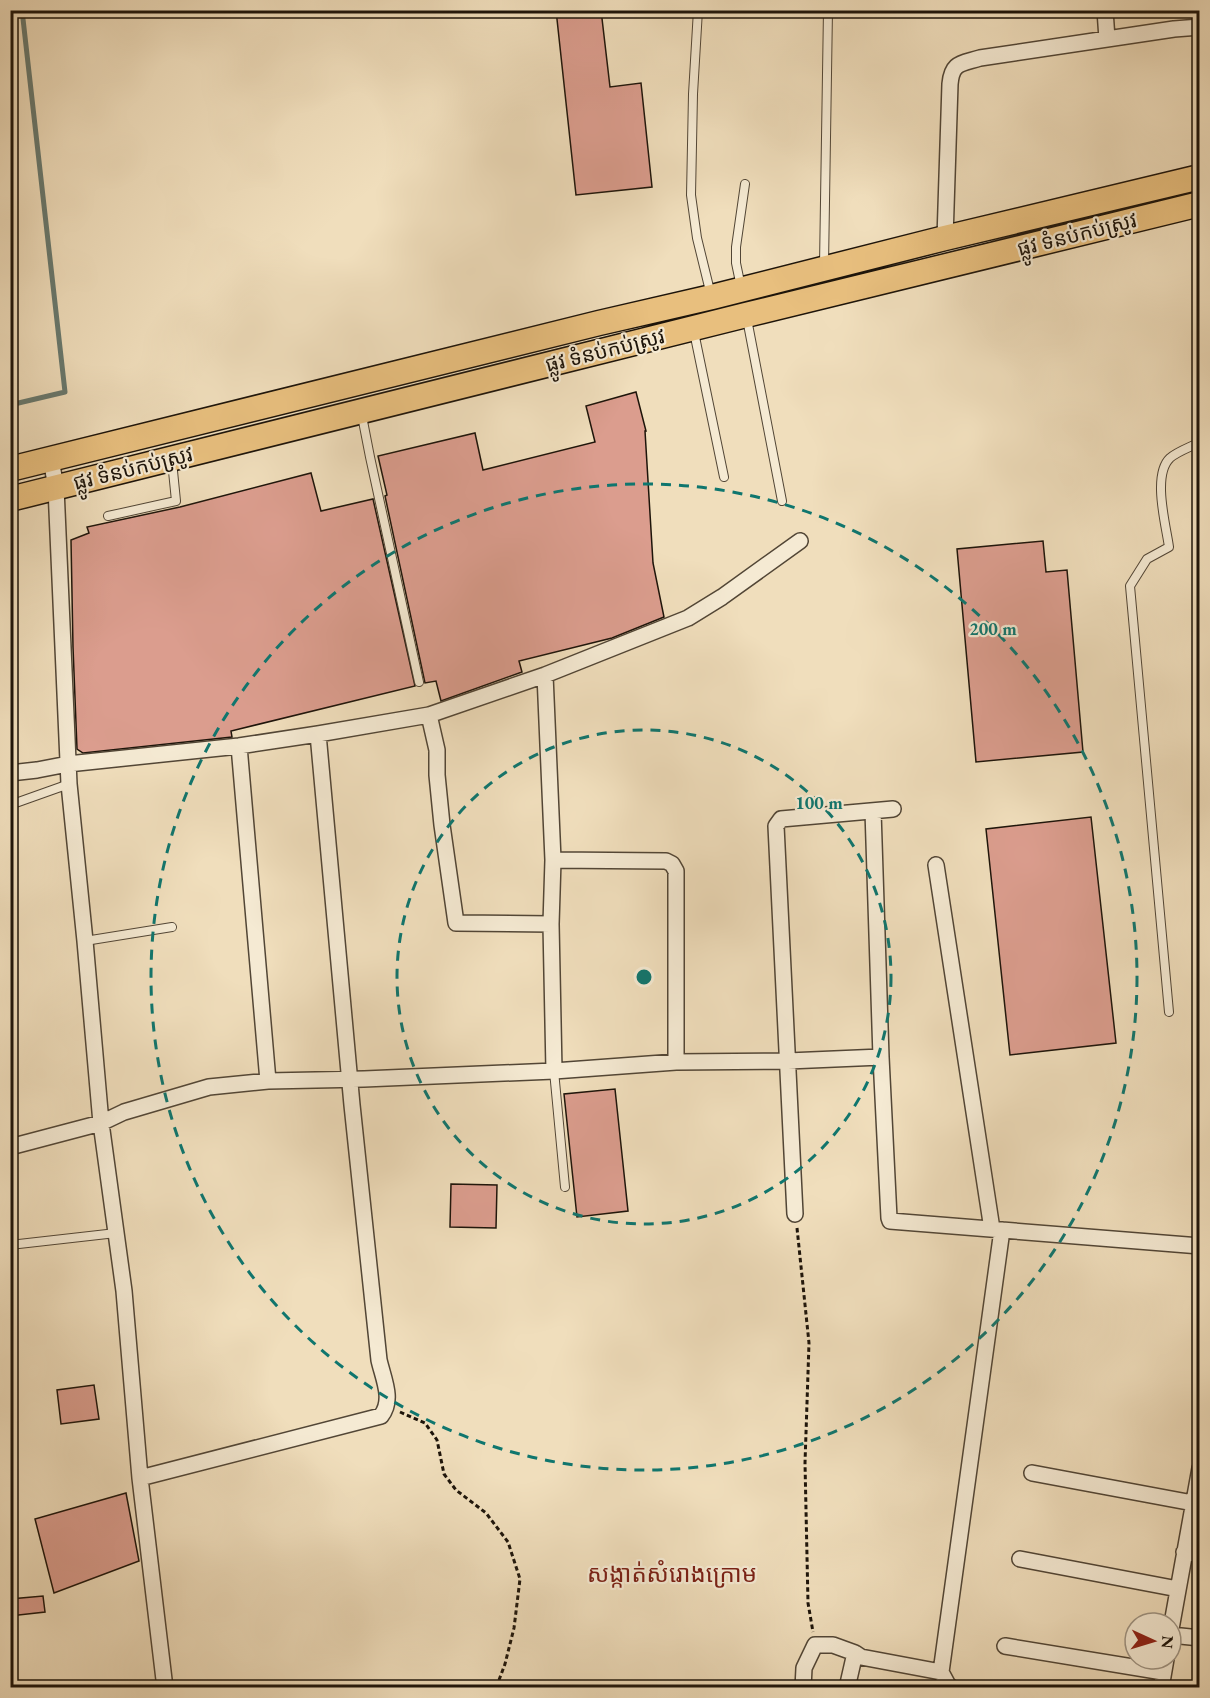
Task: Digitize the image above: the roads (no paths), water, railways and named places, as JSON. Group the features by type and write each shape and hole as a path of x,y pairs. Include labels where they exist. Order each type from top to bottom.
{"main road":[{"name":"ផ្លូវ ទំនប់កប់ស្រូវ","path":"10,469 1200,177"},
{"name":"ផ្លូវ ទំនប់កប់ស្រូវ","path":"10,499 1200,204"}],"street":[{"path":"1105,10 1107,39"},
{"path":"945,238 951,72 957,65 980,58 1200,27"},
{"path":"51,459 56,488 69,784 101,1123 124,1291 140,1478 165,1688"},
{"path":"10,773 68,764 239,746 318,735 429,715 545,675 688,618 722,597 800,541"},
{"path":"545,675 553,860 551,924 554,1071"},
{"path":"429,715 437,750 442,825 456,923 551,924"},
{"path":"140,1478 381,1416 387,1410 389,1400 379,1360 350,1079 318,735"},
{"path":"239,746 268,1081"},
{"path":"795,1214 776,826 781,819 893,809"},
{"path":"873,811 881,1057 888,1218 890,1221 1200,1246"},
{"path":"553,860 666,861 672,864 676,871 675,1062"},
{"path":"936,865 997,1230 941,1672 952,1688"},
{"path":"10,1148 101,1123 124,1112 209,1087 268,1081 554,1071 675,1062 881,1057"},
{"path":"1174,1611 1178,1589 1192,1553 1193,1503 1199,1471"},
{"path":"1032,1473 1193,1503"},
{"path":"1020,1559 1178,1589"},
{"path":"1183,1636 1200,1638"},
{"path":"803,1688 804,1668 815,1645 833,1646 861,1657 941,1672"},
{"path":"1005,1646 1123,1660"},
{"path":"847,1688 855,1653"},
{"path":"1161,1688 1163,1671"}],"lane":[{"path":"698,10 693,93 691,195 697,238 712,297"},
{"path":"824,269 828,10"},
{"path":"741,290 735,247 744,184"},
{"path":"746,315 782,501"},
{"path":"693,328 724,477"},
{"path":"362,411 418,682"},
{"path":"1169,1012 1130,586 1147,559 1169,546 1161,486 1163,468 1170,458 1200,442"},
{"path":"108,516 176,501 172,459"},
{"path":"10,804 69,784"},
{"path":"85,941 172,927"},
{"path":"554,1071 565,1187"},
{"path":"10,1245 116,1233"}],"waterway":[{"path":"10,405 65,392 22,10"}],"district":[{"name":"សង្កាត់សំរោងក្រោម","path":"672,1573"}]}
